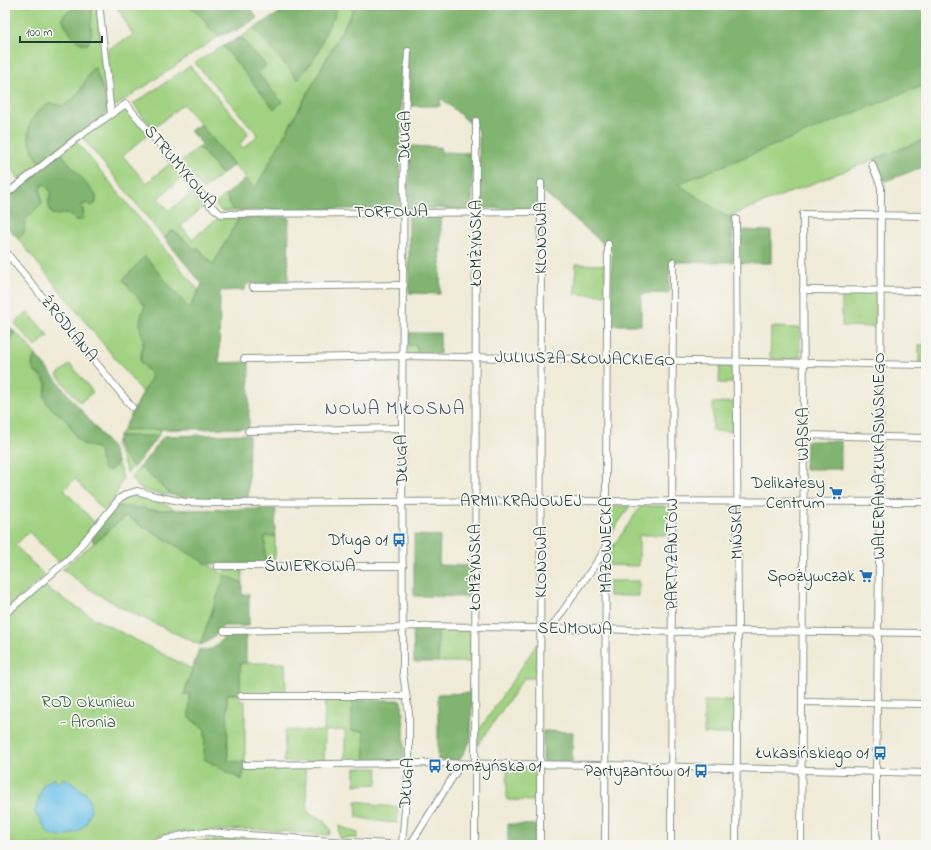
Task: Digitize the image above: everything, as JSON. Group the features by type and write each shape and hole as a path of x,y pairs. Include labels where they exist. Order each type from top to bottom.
{"street":[{"path":"5,195 78,137 111,114 100,12"},
{"name":"DŁUGA","path":"407,845 409,714 403,673 402,428 404,135 408,51"},
{"name":"STRUMYKOWA","path":"111,114 126,104 216,211 221,214 242,215"},
{"name":"ŁOMŻYŃSKA","path":"475,845 476,121"},
{"name":"WALERIANA ŁUKASIŃSKIEGO","path":"872,164 881,187 876,845"},
{"name":"KLONOWA","path":"540,845 541,183"},
{"name":"TORFOWA","path":"242,215 404,212 541,212"},
{"name":"WĄSKA","path":"801,845 804,435 803,214 881,216"},
{"path":"881,216 926,216"},
{"name":"MIŃSKA","path":"736,219 738,630 736,845"},
{"name":"MAZOWIECKA","path":"605,845 607,629 606,360 608,244"},
{"name":"ŹRÓDLANA","path":"5,251 132,407"},
{"name":"PARTYZANTÓW","path":"671,845 673,262"},
{"path":"254,286 404,284"},
{"path":"803,290 926,291"},
{"name":"JULIUSZA SŁOWACKIEGO","path":"244,359 403,356 926,365"},
{"path":"248,431 402,428"},
{"path":"804,435 926,438"},
{"name":"ARMII KRAJOWEJ","path":"5,614 71,557 120,498 132,491 185,502 213,503 403,501 926,502"},
{"path":"551,628 606,549"},
{"name":"ŚWIERKOWA","path":"217,566 403,566"},
{"name":"SEJMOWA","path":"224,631 403,628 410,626 607,629 672,632 738,630 926,632"},
{"path":"241,696 406,696"},
{"path":"802,702 926,704"},
{"path":"245,765 409,763 606,765 926,773"},
{"path":"152,845 176,836 207,832 330,843 407,845 461,764"}],"green space":[{"path":"5,5 78,5 75,8 89,41 91,35 92,5 95,5 97,10 108,98 95,71 92,69 80,90 69,103 63,106 50,103 41,110 31,123 29,138 35,155 41,164 19,179 5,158"},
{"path":"78,5 92,5 91,35 88,44 84,44 76,40 62,19 65,14"},
{"path":"116,5 187,5 203,18 219,36 116,106 113,104 107,50 133,35"},
{"path":"187,5 249,5 257,18 239,29 219,36 210,29 203,18"},
{"path":"293,5 336,5 334,17 326,31 317,55 298,80 254,28"},
{"path":"336,5 350,5 354,8 255,189 183,104 153,129 133,104 190,66 246,130 248,134 240,144 244,148 258,135 195,63 223,46 274,108 282,102 258,73 266,66 241,37 254,28 298,79 317,55 326,31 334,17"},
{"path":"350,5 925,5 926,84 678,184 727,217 733,217 733,262 670,262 669,293 641,294 641,325 611,325 612,251 538,187 538,209 479,208 479,131 441,98 440,106 410,106 410,69 401,69 400,208 233,211 226,195 245,179 255,189 354,9"},
{"path":"241,37 266,66 258,74 282,102 274,109 223,46"},
{"path":"95,68 103,93 108,98 108,112 41,164 29,139 31,123 41,109 50,103 63,106 69,103 80,90 92,69"},
{"path":"926,84 926,139 727,217 677,184"},
{"path":"126,108 148,135 123,156 146,183 171,163 183,177 158,198 169,211 194,191 206,205 181,226 192,239 217,219 239,218 213,265 200,249 194,248 185,242 179,234 167,235 165,239 82,137"},
{"path":"200,124 234,165 222,174 199,147 202,144 190,131"},
{"path":"926,139 926,166 885,181 874,159"},
{"path":"76,141 199,291 189,309 145,306 142,313 144,337 140,361 152,376 143,393 18,239 23,233 25,220 42,203 40,189 42,185 45,184 51,192 48,202 50,211 67,213 77,221 84,214 82,205 87,203 89,204 96,196 61,153"},
{"path":"410,146 440,147 441,152 473,153 472,209 409,208"},
{"path":"199,147 222,174 203,190 181,162"},
{"path":"61,153 96,196 96,203 91,206 86,203 82,205 84,218 77,221 67,213 58,215 52,214 49,206 51,192 45,184 42,185 40,189 42,203 25,220 24,233 18,239 5,224 5,198"},
{"path":"226,195 233,211 221,211 215,204"},
{"path":"409,215 441,215 440,294 409,293"},
{"path":"289,217 288,283 246,284 245,290 220,291 219,363 249,362 249,428 123,430 152,376 140,361 144,338 140,330 140,322 145,306 123,280 145,256 189,309 202,284 165,239 169,232 175,232 195,249 199,249 213,265 239,218"},
{"path":"740,230 771,231 771,263 740,263"},
{"path":"576,264 605,265 605,295 575,294"},
{"path":"842,293 877,294 876,327 842,326"},
{"path":"28,312 48,336 35,347 15,323"},
{"path":"5,322 16,333 5,347"},
{"path":"771,327 800,328 800,360 770,359"},
{"path":"16,333 24,340 35,354 32,364 35,373 39,375 46,383 44,396 50,406 67,421 82,444 98,449 100,452 100,460 115,467 117,461 123,478 114,499 104,511 75,479 64,490 95,523 77,547 60,564 29,532 15,545 45,576 5,610 5,347"},
{"path":"409,333 440,333 440,354 417,354 417,345 408,345"},
{"path":"408,345 417,345 417,354 408,354"},
{"path":"919,345 926,345 926,362 919,362"},
{"path":"35,354 112,448 117,461 112,469 107,471 104,470 98,450 94,447 81,443 68,422 51,408 44,395 46,384 44,379 33,370 32,367"},
{"path":"70,364 93,392 80,403 57,375"},
{"path":"720,365 734,366 734,383 719,383"},
{"path":"734,402 734,431 713,431 713,403"},
{"path":"161,429 158,436 119,436 123,430"},
{"path":"249,434 248,499 191,500 172,495 140,467 164,436"},
{"path":"119,436 158,436 134,467 121,452 117,441"},
{"path":"117,441 123,455 134,467 128,473 115,444"},
{"path":"806,441 841,441 841,469 805,469"},
{"path":"140,467 172,495 148,492 138,486 131,477"},
{"path":"133,495 160,501 176,510 147,510 116,506 122,498"},
{"path":"116,506 145,508 148,510 276,509 275,536 265,536 265,563 207,564 126,516 94,543 92,539 94,533"},
{"path":"613,506 630,506 609,537 610,510"},
{"path":"641,506 665,506 669,510 668,535 639,535 639,566 609,565 609,552"},
{"path":"126,516 224,574 226,570 242,570 242,583 225,575 200,645 120,607 88,588 62,569"},
{"path":"414,535 440,536 439,565 472,566 472,597 414,596"},
{"path":"265,536 275,536 275,563 265,563"},
{"path":"225,575 242,583 242,595 249,594 249,626 224,626 210,640 200,645"},
{"path":"609,581 639,581 639,596 609,596"},
{"name":"ROD Okuniew - Aronia","path":"42,585 95,619 192,669 184,694 190,694 189,713 194,722 205,729 204,759 242,780 244,768 305,768 308,813 321,818 331,830 329,835 250,829 176,832 160,835 137,845 5,845 5,617"},
{"path":"413,629 438,630 438,662 414,662"},
{"path":"438,630 472,630 472,662 438,662"},
{"path":"227,632 246,632 246,663 240,663 240,694 227,694 228,761 245,762 242,780 204,759 205,729 190,718 190,694 184,694 199,649 204,650 213,648"},
{"path":"537,644 536,678 524,678 478,745 478,729 480,729"},
{"path":"240,663 285,663 286,694 240,694"},
{"path":"472,693 471,740 459,761 438,760 438,694"},
{"path":"227,694 240,694 240,701 245,701 245,762 228,762"},
{"path":"325,700 352,700 352,730 364,731 365,761 345,761 345,730 325,731 324,761 284,762 285,730 324,731"},
{"path":"352,700 399,700 402,702 404,761 365,761 364,731 352,731"},
{"path":"704,701 733,701 733,734 704,734"},
{"path":"543,731 573,732 572,763 543,762"},
{"path":"355,768 378,768 377,784 355,785"},
{"path":"507,768 536,768 536,801 507,800"},
{"path":"356,801 373,803 373,805 398,807 397,823 357,817"},
{"path":"508,824 536,825 536,845 508,845"},
{"path":"339,826 358,833 357,838 340,838"},
{"path":"248,839 325,845 162,845 178,842"}],"water":[{"path":"54,778 57,783 65,778 88,795 91,810 86,824 77,832 62,837 49,834 35,812 43,785"}],"place":[{"name":"Delikatesy Centrum","path":"836,493"},
{"name":"Długa 01","path":"399,540"},
{"name":"Spożywczak","path":"866,576"},
{"name":"Łukasińskiego 01","path":"880,753"},
{"name":"Łomżyńska 01","path":"435,766"},
{"name":"Partyzantów 01","path":"701,771"}],"district":[{"name":"NOWA MIŁOSNA","path":"395,409"}]}
